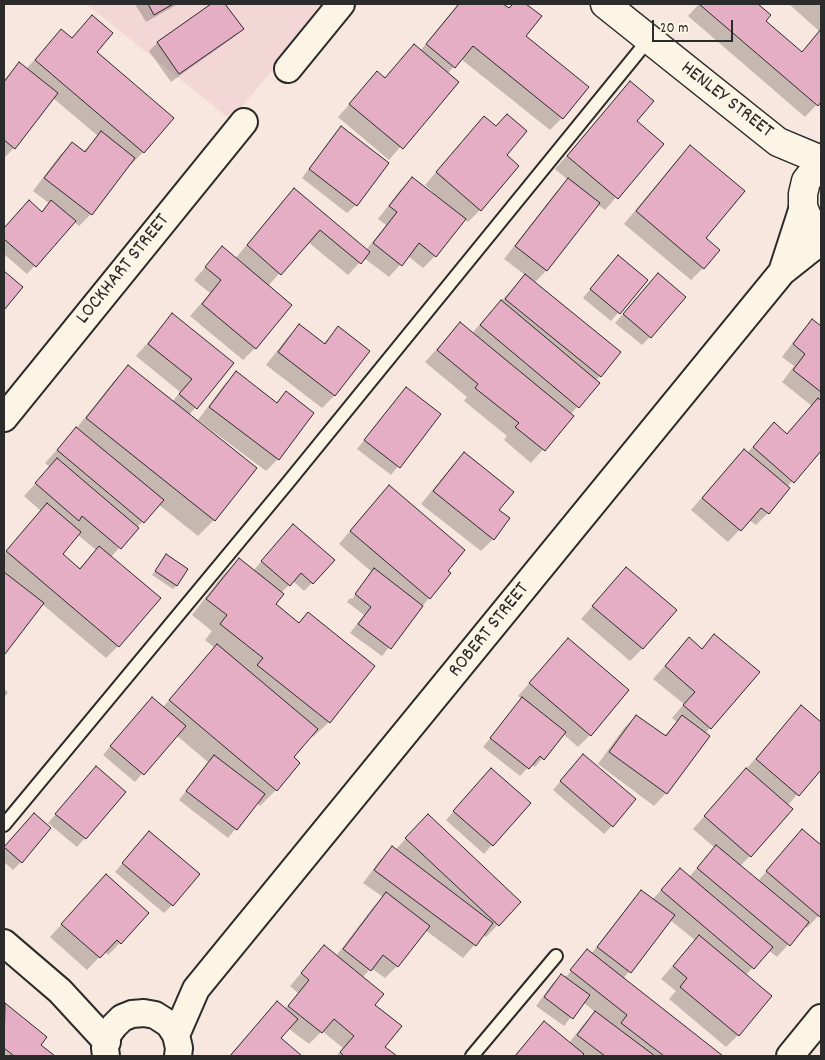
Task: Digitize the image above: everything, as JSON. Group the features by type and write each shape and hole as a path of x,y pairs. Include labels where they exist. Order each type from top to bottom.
{"street":[{"path":"288,69 341,4"},
{"name":"HENLEY STREET","path":"605,4 778,142 813,178 808,218 821,230"},
{"name":"LOCKHART STREET","path":"4,418 244,122"},
{"name":"ROBERT STREET","path":"782,272 813,178"},
{"name":"ROBERT STREET","path":"177,1046 196,989 782,272 821,241"},
{"path":"4,943 60,991 107,1049"},
{"name":"ROBERT STREET","path":"133,1016 196,989"},
{"path":"60,991 133,1016 155,1015 169,1024 177,1046"},
{"path":"107,1049 108,1034 133,1016"},
{"path":"790,1056 821,1018"}],"lane":[{"path":"4,825 286,485 648,39"},
{"path":"472,1056 556,956"}],"shaded area":[{"path":"86,4 327,4 231,120"}],"building":[{"path":"148,4 173,4 154,15"},
{"path":"211,4 225,4 244,29 179,74 157,42"},
{"path":"459,4 503,4 509,8 513,4 526,4 542,16 526,36 589,87 563,119 473,46 455,68 426,44"},
{"path":"699,4 758,4 771,15 766,21 802,52 821,29 821,102 818,106"},
{"path":"92,15 113,33 97,52 174,118 144,153 35,60 61,29 72,38"},
{"path":"414,44 459,82 403,149 349,104 377,71 385,78"},
{"path":"19,62 58,93 15,149 4,140 4,82"},
{"path":"630,81 654,101 637,121 664,144 618,199 567,156"},
{"path":"507,114 527,131 507,155 519,166 481,211 436,172 484,116 496,126"},
{"path":"341,126 389,163 357,206 309,169"},
{"path":"101,131 135,158 92,215 44,178 72,142 85,152"},
{"path":"690,145 745,191 706,238 720,250 704,269 636,211"},
{"path":"412,177 466,219 436,257 419,243 402,266 373,243 397,212 389,206"},
{"path":"568,178 600,203 547,271 515,246"},
{"path":"294,188 370,252 361,264 320,230 281,275 247,245"},
{"path":"29,200 42,212 51,200 76,221 36,267 4,239 4,228"},
{"path":"222,246 292,305 256,349 202,304 221,280 205,267"},
{"path":"618,255 648,280 620,314 590,289"},
{"path":"4,271 23,287 4,310"},
{"path":"658,273 686,297 651,338 623,314"},
{"path":"525,274 621,352 601,377 505,299"},
{"path":"501,300 600,383 579,408 480,325"},
{"path":"172,313 234,363 197,409 179,394 192,379 148,344"},
{"path":"812,319 821,326 821,392 793,370 805,354 793,344"},
{"path":"460,322 574,416 545,451 515,427 519,423 475,388 478,384 437,350"},
{"path":"299,324 325,344 338,326 370,351 335,396 278,352"},
{"path":"128,365 257,468 215,521 86,418"},
{"path":"236,371 277,403 286,391 314,413 279,460 209,407"},
{"path":"406,387 441,414 400,468 364,440"},
{"path":"818,398 821,401 821,451 794,483 753,447 774,422 787,434"},
{"path":"76,427 164,500 144,523 57,450"},
{"path":"744,449 790,488 769,514 761,508 741,531 702,498"},
{"path":"464,452 514,492 499,510 510,518 494,540 433,491"},
{"path":"57,458 139,528 121,549 82,516 79,521 35,483"},
{"path":"389,485 465,550 448,571 451,573 430,599 350,531"},
{"path":"47,503 81,532 63,554 80,569 99,546 161,598 119,647 6,551"},
{"path":"293,524 335,560 313,584 301,573 290,586 261,561"},
{"path":"166,554 188,569 177,586 155,571"},
{"path":"239,558 284,594 276,604 299,623 308,612 375,666 330,723 257,665 263,658 220,624 227,615 206,599"},
{"path":"626,567 677,610 643,649 592,606"},
{"path":"374,568 423,606 391,649 358,624 371,607 355,594"},
{"path":"4,572 44,603 5,654 4,653"},
{"path":"714,634 760,672 711,729 683,705 695,692 665,666 689,637 702,649"},
{"path":"568,638 629,690 591,736 529,683"},
{"path":"217,644 318,729 294,757 300,763 277,791 169,700"},
{"path":"152,697 186,726 144,775 110,746"},
{"path":"522,697 566,732 544,760 540,756 529,769 490,738"},
{"path":"801,705 821,722 821,770 799,796 756,759"},
{"path":"636,715 666,736 682,715 710,736 667,794 609,752"},
{"path":"583,754 636,799 613,827 560,781"},
{"path":"214,755 265,794 237,830 186,791"},
{"path":"96,766 126,792 86,839 55,814"},
{"path":"491,768 531,803 493,846 453,811"},
{"path":"746,768 793,809 751,857 704,816"},
{"path":"34,813 51,828 22,863 4,847"},
{"path":"428,814 521,902 499,926 405,838"},
{"path":"802,829 821,845 820,917 766,871"},
{"path":"149,831 200,874 173,906 122,863"},
{"path":"716,845 809,922 790,946 697,868"},
{"path":"392,846 493,923 476,946 374,870"},
{"path":"680,868 773,947 754,969 661,890"},
{"path":"106,874 149,913 121,944 117,940 100,958 61,924"},
{"path":"641,890 675,915 631,973 597,947"},
{"path":"386,892 430,926 398,967 383,955 371,971 343,949"},
{"path":"699,935 772,996 739,1036 680,987 687,978 673,966"},
{"path":"324,945 384,994 375,1005 402,1026 385,1047 397,1056 344,1056 340,1052 354,1036 334,1019 322,1033 288,1006 309,980 301,973"},
{"path":"587,949 723,1056 664,1056 621,1023 627,1015 570,970"},
{"path":"561,974 590,995 573,1019 544,997"},
{"path":"277,1001 298,1019 281,1038 302,1056 230,1056"},
{"path":"5,1003 47,1037 41,1045 55,1056 14,1056 4,1048"},
{"path":"595,1011 655,1056 605,1056 577,1035"},
{"path":"544,1021 584,1054 582,1056 515,1056"}]}
